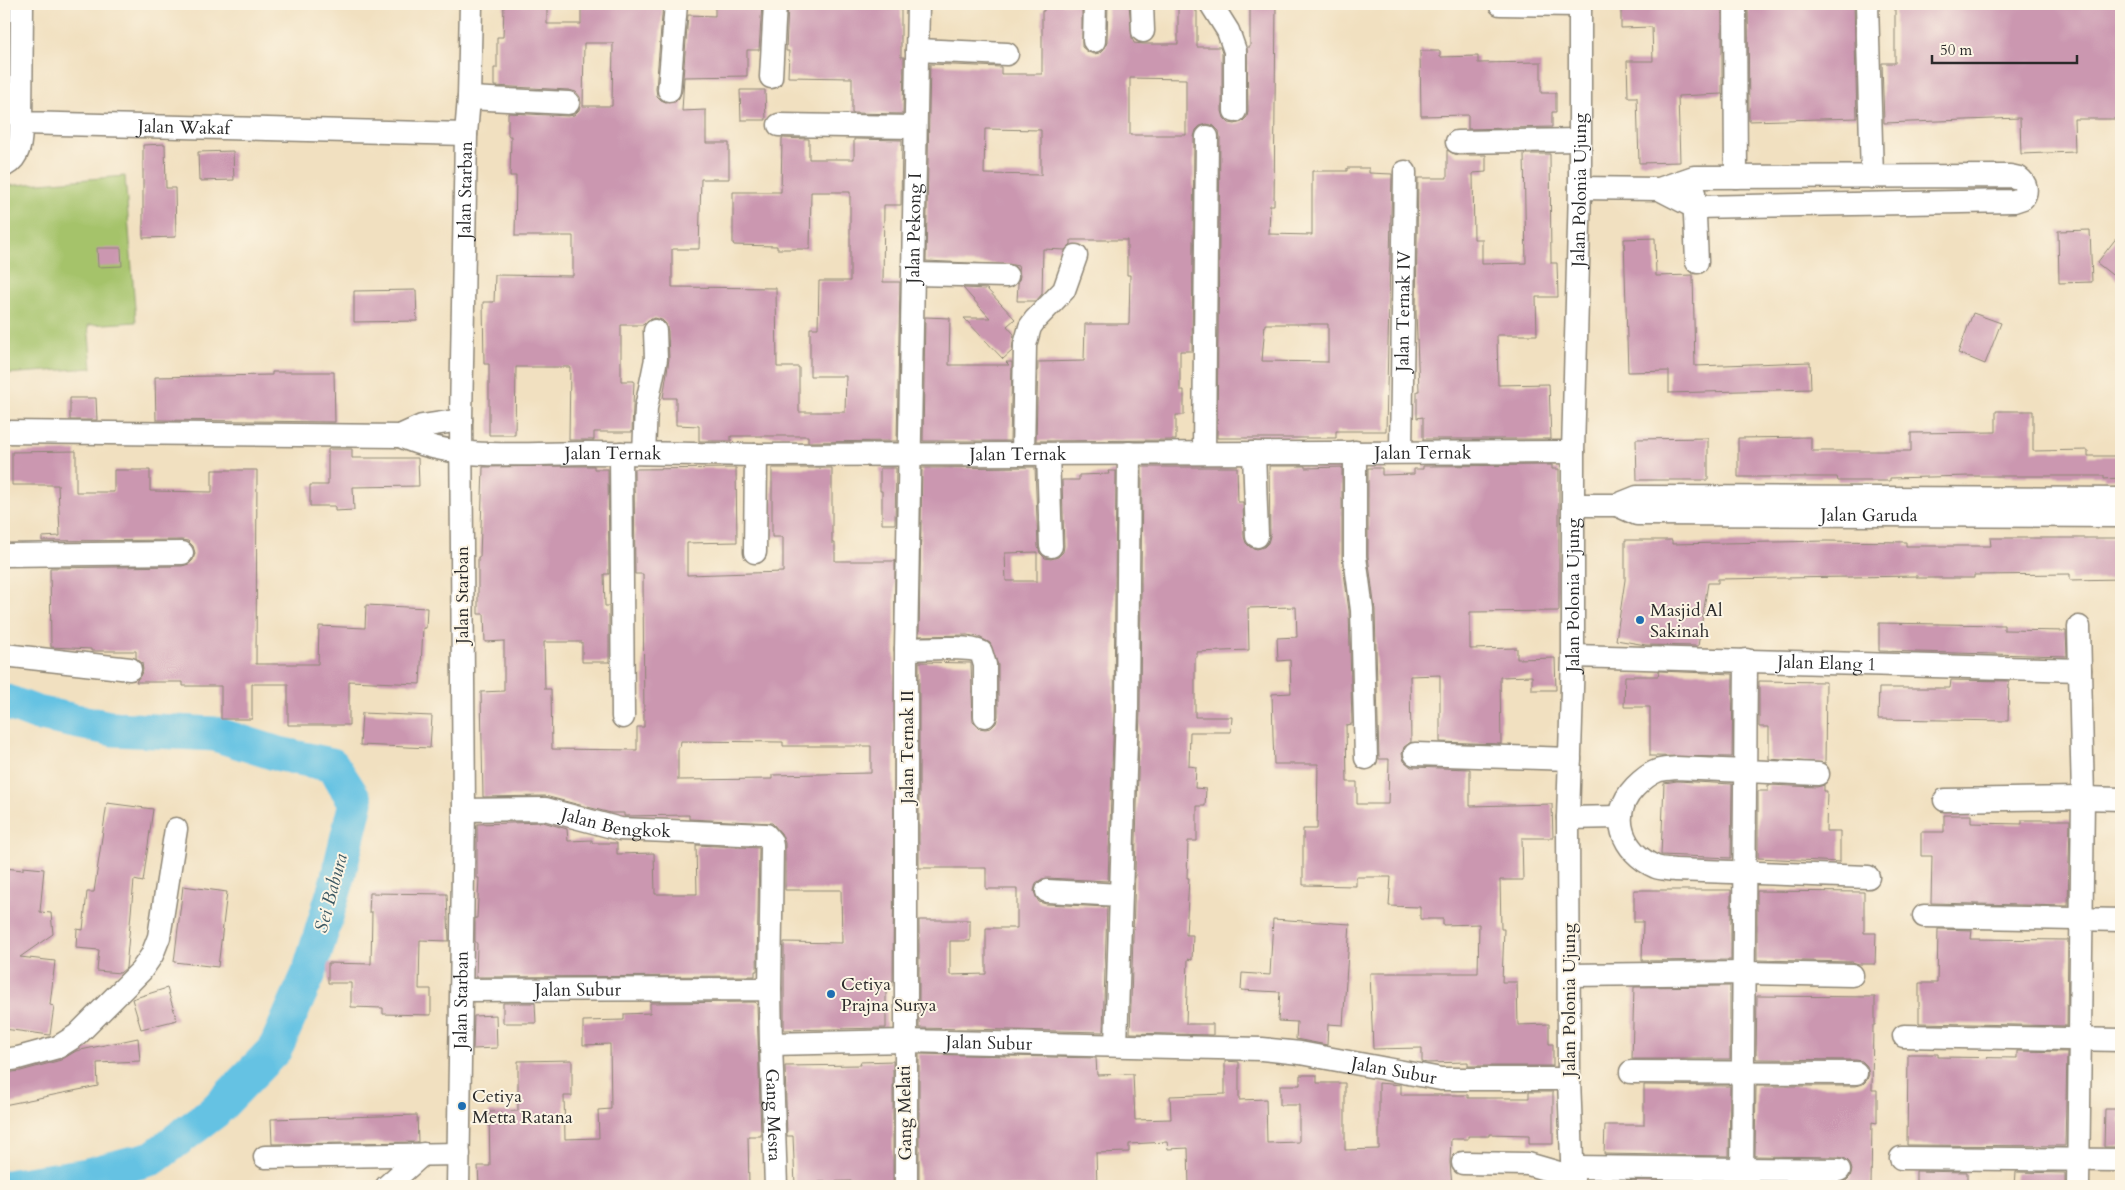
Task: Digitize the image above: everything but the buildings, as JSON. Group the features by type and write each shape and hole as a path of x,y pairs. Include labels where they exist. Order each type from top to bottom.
{"street":[{"path":"4,166 12,160 19,149 21,123 13,74 22,4"},
{"name":"Jalan Starban","path":"458,1186 464,810 461,420 466,134 469,98 471,4"},
{"path":"669,90 676,4"},
{"path":"771,77 775,4"},
{"name":"Jalan Pekong I","path":"910,454 914,274 914,127 918,4"},
{"path":"1094,41 1095,4"},
{"path":"1142,4 1143,31"},
{"path":"1211,4 1228,31 1236,51 1235,111"},
{"path":"1500,4 1580,4"},
{"name":"Jalan Polonia Ujung","path":"1573,1177 1569,1079 1568,818 1573,656 1573,452 1580,188 1578,140 1580,4"},
{"path":"1734,4 1736,177"},
{"path":"1867,4 1872,177"},
{"path":"917,50 1008,54"},
{"path":"469,98 568,103"},
{"name":"Jalan Wakaf","path":"21,123 466,134"},
{"path":"779,125 914,127"},
{"path":"1204,453 1206,137"},
{"path":"1457,142 1578,140"},
{"name":"Jalan Ternak IV","path":"1401,451 1405,172"},
{"path":"1580,188 1659,188 1694,177 2010,176 2023,181 2026,193 2021,199 2009,201 1694,207 1659,188"},
{"path":"1694,177 1697,262"},
{"path":"1023,454 1025,345 1030,327 1064,290 1076,256"},
{"path":"914,274 1006,276"},
{"path":"644,452 646,408 656,359 655,332"},
{"path":"4,432 400,436 422,426 461,420"},
{"name":"Jalan Ternak","path":"400,436 422,446 461,454 644,452 756,455 1401,451 1573,452"},
{"path":"1355,452 1355,557 1362,610 1366,758"},
{"path":"621,453 623,716"},
{"path":"1116,1045 1127,711 1130,453"},
{"path":"1254,453 1257,536"},
{"name":"Jalan Ternak II","path":"904,1041 906,648 910,454"},
{"path":"1048,454 1052,546"},
{"path":"755,552 756,455"},
{"name":"Jalan Garuda","path":"1573,504 2076,507 2121,499"},
{"name":"Jalan Garuda","path":"2076,507 2121,516"},
{"path":"4,555 182,553"},
{"path":"2078,1186 2083,798 2079,626"},
{"path":"906,648 970,649 981,652 985,665 985,716"},
{"path":"4,655 130,669"},
{"name":"Jalan Elang 1","path":"1573,656 2080,670"},
{"path":"1743,1177 1746,660"},
{"path":"1414,754 1570,759"},
{"path":"1818,774 1676,768 1656,771 1640,781 1626,796 1619,817 1623,833 1631,848 1644,860 1657,868 1868,877"},
{"path":"1946,800 2121,799"},
{"name":"Jalan Bengkok","path":"464,810 545,809 620,829 762,834 769,837 772,846 770,989"},
{"path":"1568,818 1619,817"},
{"path":"4,1060 58,1047 77,1035 141,971 152,955 159,937 176,829"},
{"path":"1047,892 1120,895"},
{"path":"1924,916 2121,920"},
{"path":"1569,975 1745,973 1852,975"},
{"path":"770,989 771,1044"},
{"name":"Jalan Subur","path":"462,990 770,989"},
{"path":"1904,1036 2121,1040"},
{"name":"Jalan Subur","path":"771,1044 904,1041 1262,1049 1300,1053 1441,1079 1569,1079"},
{"name":"Gang Melati","path":"904,1041 906,1186"},
{"name":"Gang Mesra","path":"771,1044 776,1186"},
{"path":"1631,1072 1856,1073"},
{"path":"387,1186 423,1154"},
{"path":"265,1157 459,1154"},
{"path":"1901,1158 2121,1160"},
{"path":"1463,1163 1528,1164 1573,1177 1743,1177 1839,1170"}],"green space":[{"path":"125,176 136,322 88,325 92,368 4,374 4,186"}],"waterway":[{"name":"Sei Babura","path":"4,701 36,713 114,729 215,734 275,753 332,765 356,802 337,881 309,973 275,1049 214,1112 153,1158 88,1175 13,1186"}],"place":[{"name":"Masjid Al Sakinah","path":"1640,620"},
{"name":"Cetiya Prajna Surya","path":"831,994"},
{"name":"Cetiya Metta Ratana","path":"462,1106"}]}
